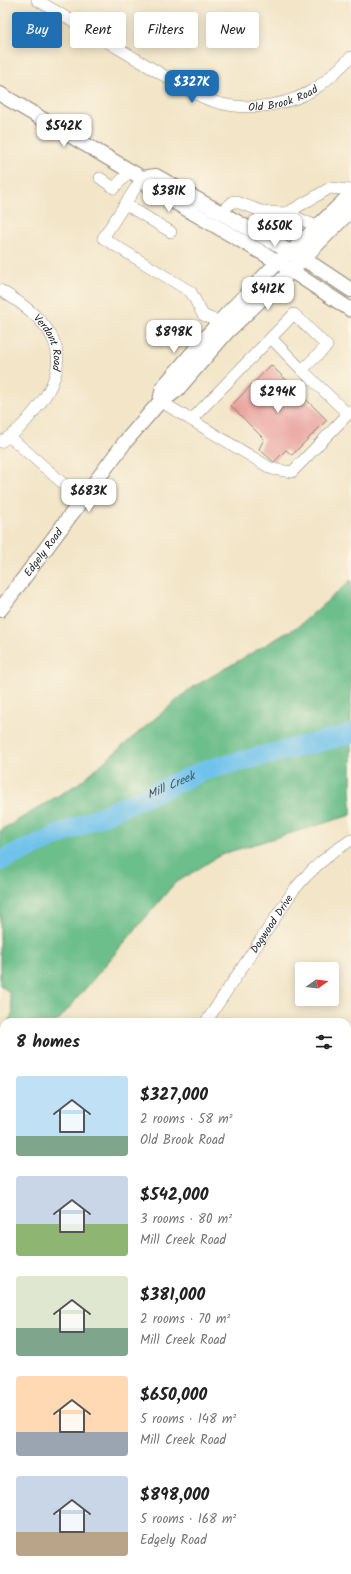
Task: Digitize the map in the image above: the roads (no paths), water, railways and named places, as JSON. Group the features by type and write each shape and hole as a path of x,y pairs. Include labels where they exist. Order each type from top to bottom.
{"main road":[{"path":"0,94 136,174 152,189 278,262 351,310"},
{"path":"136,174 156,176 296,256 351,290"},
{"name":"Edgely Road","path":"0,610 125,442 160,401 177,390 227,332 292,271 296,256 318,227 351,194"},
{"name":"Edgely Road","path":"160,401 163,387 219,322 278,262 296,256 351,210"}],"street":[{"name":"Old Brook Road","path":"37,0 190,91 213,102 260,107 300,96 318,86 351,57"},
{"path":"100,178 114,188 136,174"},
{"path":"136,174 125,204 103,238 191,292 203,315 219,322"},
{"path":"287,213 330,188 351,190"},
{"path":"219,213 234,200 264,212 287,213 318,227"},
{"path":"125,204 171,232"},
{"path":"250,231 264,212"},
{"name":"Verdant Road","path":"0,290 34,312 44,323 56,349 58,361 50,390 19,429 5,439"},
{"path":"191,420 294,314 327,346 302,370"},
{"path":"160,401 272,470 292,472 349,412 302,370 270,338"},
{"path":"5,439 82,500"},
{"name":"Dogwood Drive","path":"209,1018 293,891 306,874 323,859 351,840"}],"waterway":[{"name":"Mill Creek","path":"0,861 205,770 351,734"}]}
